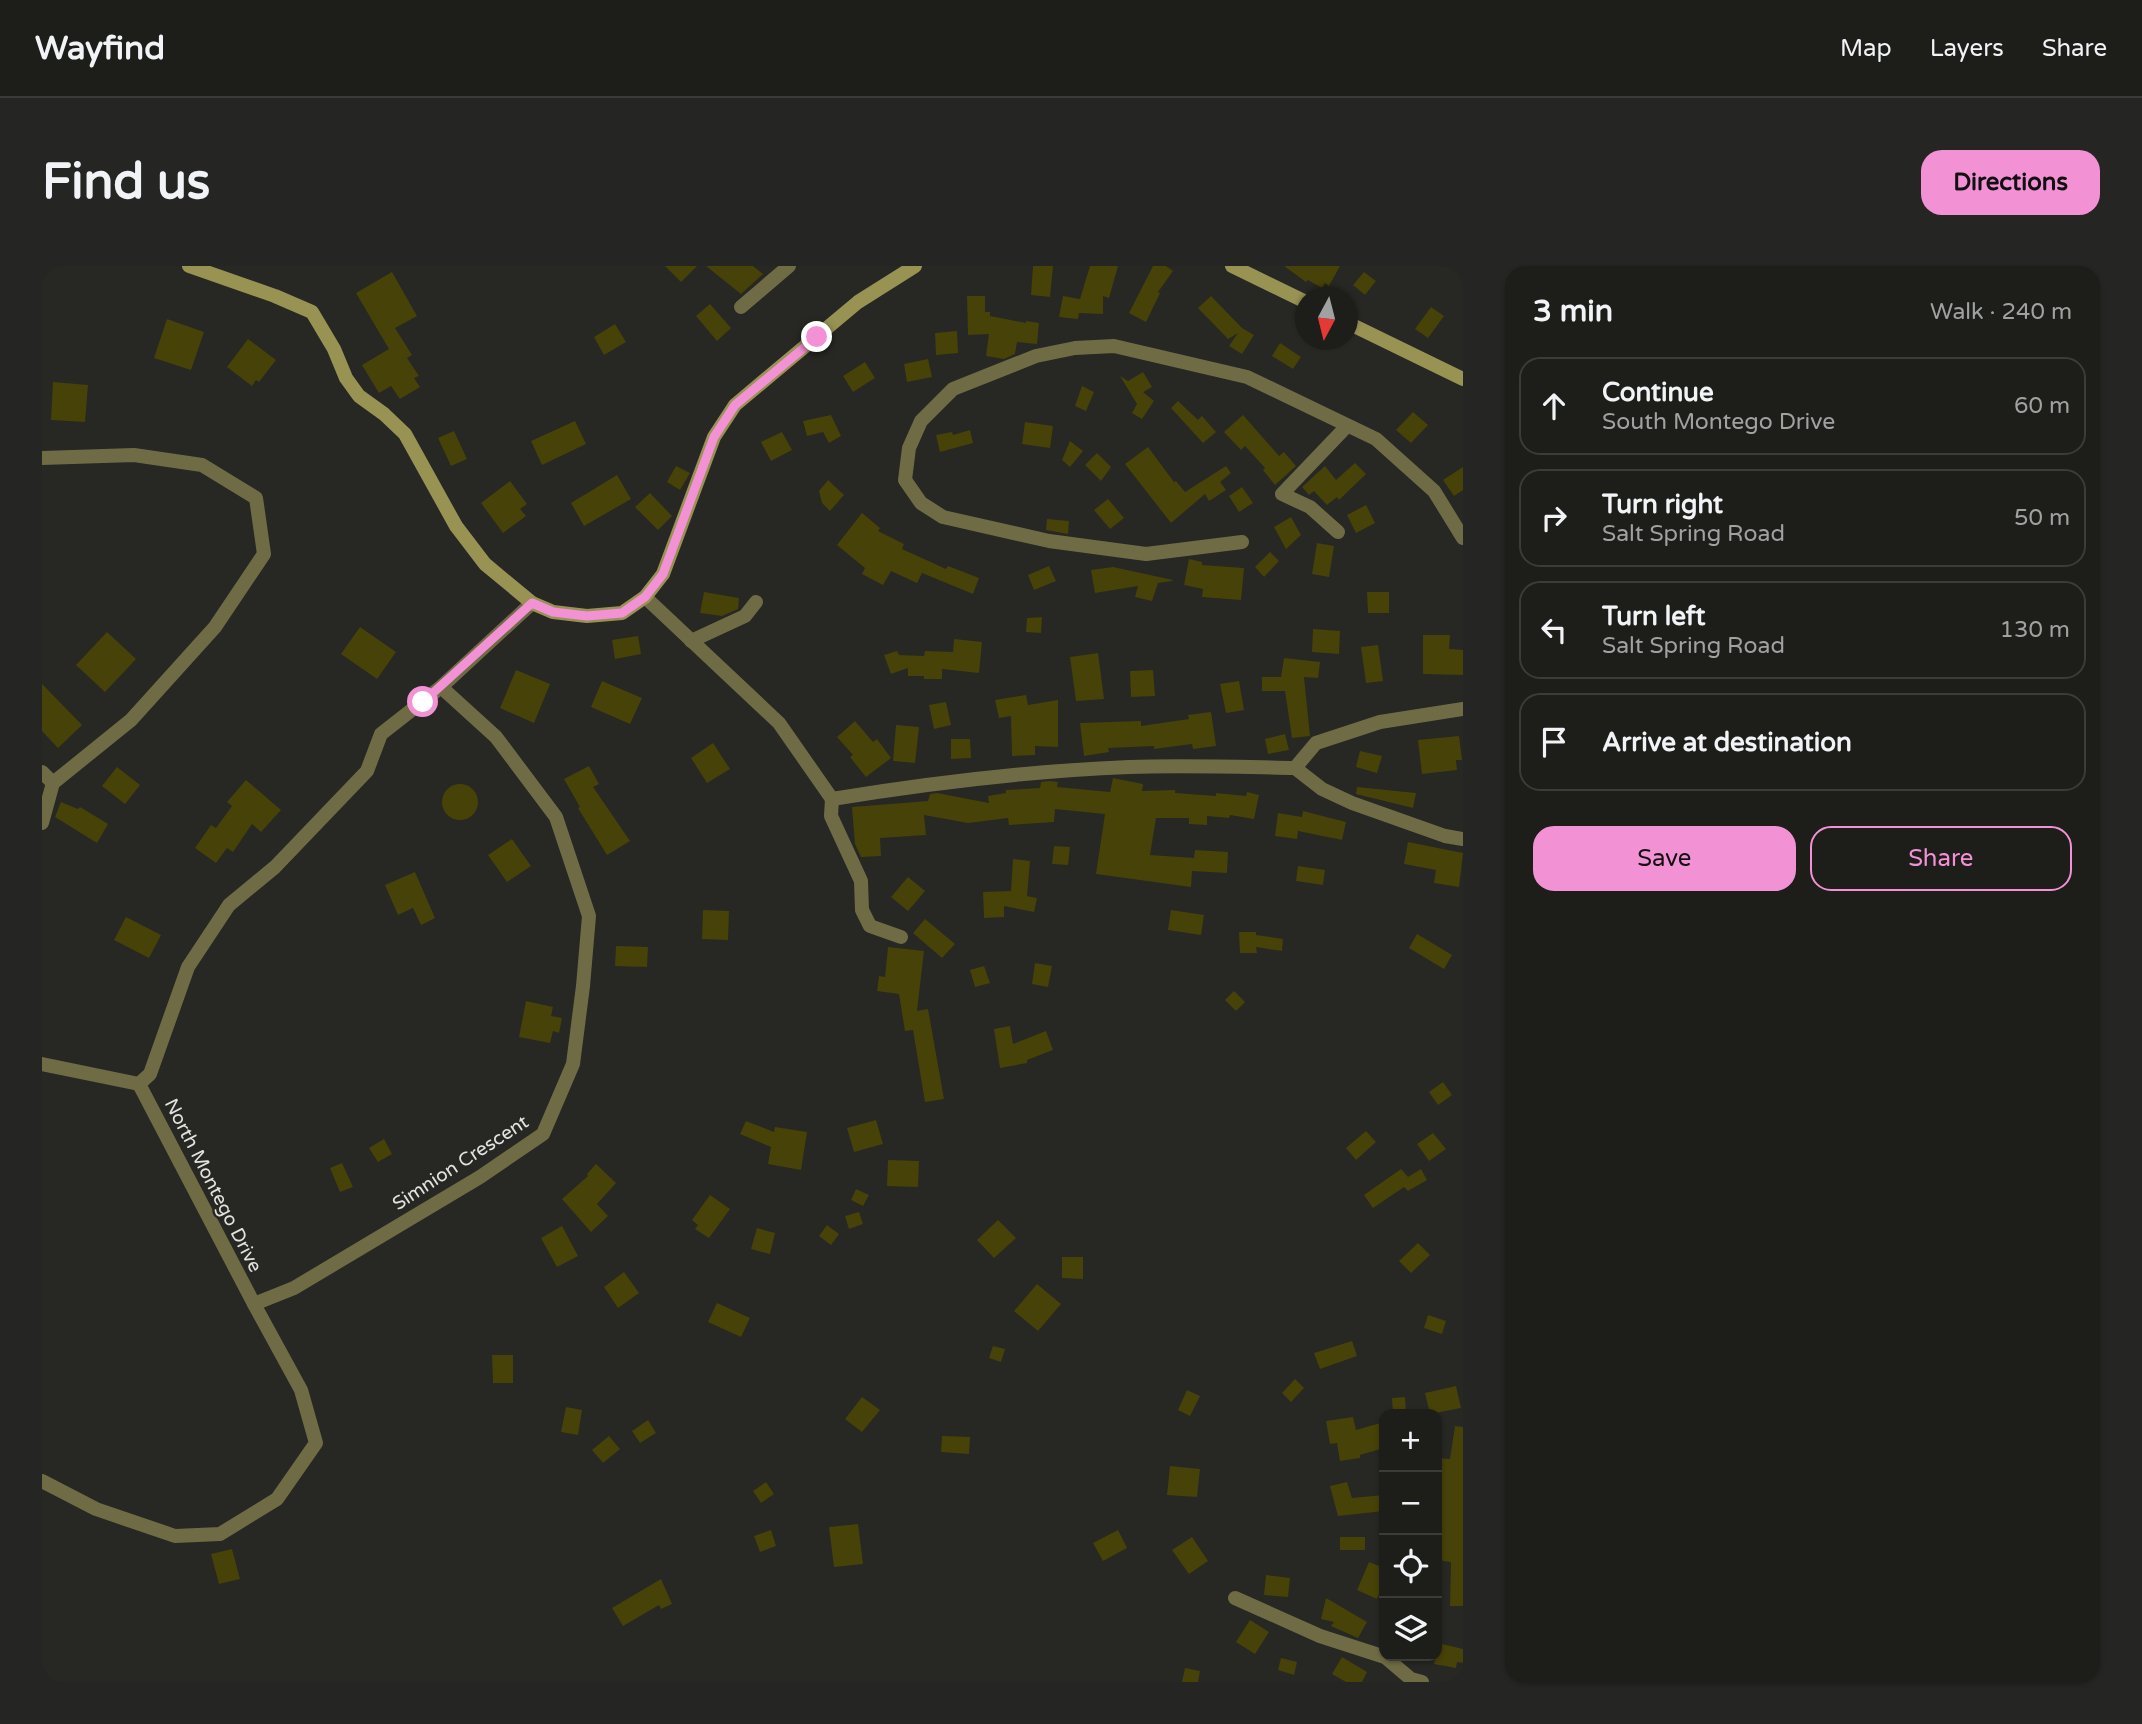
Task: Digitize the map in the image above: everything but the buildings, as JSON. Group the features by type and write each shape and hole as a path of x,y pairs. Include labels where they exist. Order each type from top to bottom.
{"street":[{"path":"189,266 312,312 334,349 346,378 359,397 384,414 405,434 456,526 485,564 532,603 553,612 587,616 622,613 645,597 663,574 714,437 735,405 858,302 915,266"},
{"path":"741,307 789,266"},
{"path":"1232,266 1251,271 1295,296"},
{"path":"1358,328 1463,379"},
{"path":"1242,542 1146,554 1049,541 943,517 921,503 905,480 909,448 921,421 953,389 1036,356 1075,348 1114,346 1247,377 1376,439 1434,491 1463,538"},
{"path":"1338,531 1310,507 1282,494 1347,426"},
{"path":"42,458 134,455 202,465 256,498 264,554 215,626 131,720 53,783 42,823"},
{"path":"645,597 779,723 832,799 831,816 861,881 862,910 870,926 901,937"},
{"path":"691,641 745,616 756,602"},
{"path":"42,1064 139,1084 150,1074 188,967 229,905 275,867 367,771 381,734 441,687 532,603"},
{"name":"Simnion Crescent","path":"254,1304 294,1288 480,1177 543,1134 573,1064 589,916 556,817 496,737 441,687"},
{"path":"1295,768 1316,743 1380,722 1463,709"},
{"path":"832,799 959,781 1051,772 1132,767 1295,768 1322,789 1353,803 1445,836 1463,839"},
{"path":"42,772 53,783"},
{"name":"North Montego Drive","path":"42,1481 96,1509 175,1536 220,1534 277,1499 316,1443 301,1390 139,1084"},
{"path":"1235,1598 1320,1636 1385,1657 1411,1679 1422,1682"}],"route":[{"path":"423,702 532,603 553,612 587,616 622,613 645,597 663,574 714,437 735,405 817,337"}]}
